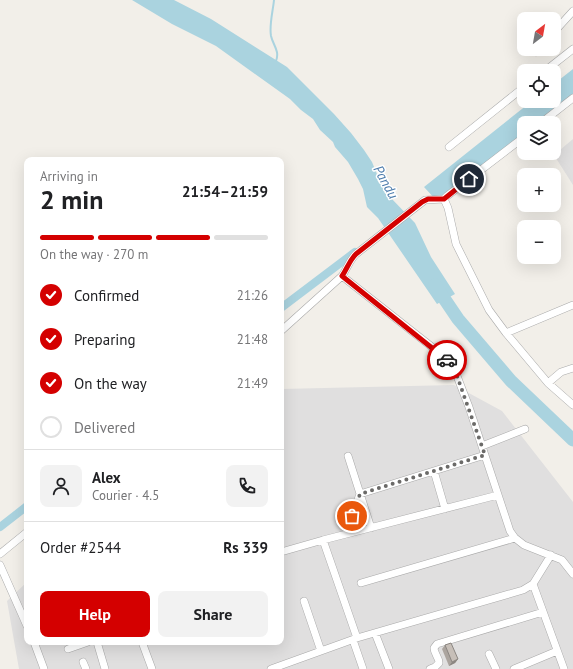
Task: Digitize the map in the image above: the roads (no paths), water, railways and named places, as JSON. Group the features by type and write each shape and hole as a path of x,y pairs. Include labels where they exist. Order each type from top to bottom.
{"street":[{"path":"561,24 573,11"},
{"path":"554,64 573,49"},
{"path":"449,146 517,93"},
{"path":"551,116 572,101"},
{"path":"284,328 342,276 356,254 425,200 444,199 517,142"},
{"path":"444,199 448,208 456,244 489,310 506,333 548,383 573,405"},
{"path":"342,276 450,363 457,376 482,446 510,532 520,542 562,560 573,574"},
{"path":"506,333 573,305"},
{"path":"548,383 561,372 573,368"},
{"path":"482,446 524,429"},
{"path":"360,494 485,455"},
{"path":"348,456 371,528"},
{"path":"434,471 444,509"},
{"path":"352,516 360,494"},
{"path":"284,551 498,495"},
{"path":"0,554 24,534"},
{"path":"361,583 515,538"},
{"path":"323,540 355,639 363,669"},
{"path":"271,669 290,666 321,651 355,639 523,590 534,584 551,555"},
{"path":"0,565 24,619"},
{"path":"534,584 564,669"},
{"path":"304,601 321,651"},
{"path":"430,669 439,663 434,651 437,644 543,612"},
{"path":"375,633 388,669"},
{"path":"35,645 44,669"},
{"path":"68,649 79,645"},
{"path":"98,645 105,669"},
{"path":"143,645 149,668"},
{"path":"514,669 557,651"},
{"path":"489,654 496,669"}],"water":[{"path":"132,0 174,0 211,19 287,67 334,114 364,150 391,198 415,223 431,257 455,294 437,304 378,218 367,207 363,189 348,162 335,147 333,142 320,130 313,119 290,99 216,46 172,24"},
{"path":"573,69 573,94 561,103 561,78"},
{"path":"523,108 555,108 545,116 517,116 517,139 479,169 436,200 424,187"}],"waterway":[{"path":"274,0 271,36 277,51 276,61"},
{"path":"284,306 355,252"},
{"name":"Pandu","path":"435,285 458,319 511,381 573,440"},
{"path":"0,527 24,508"}]}
